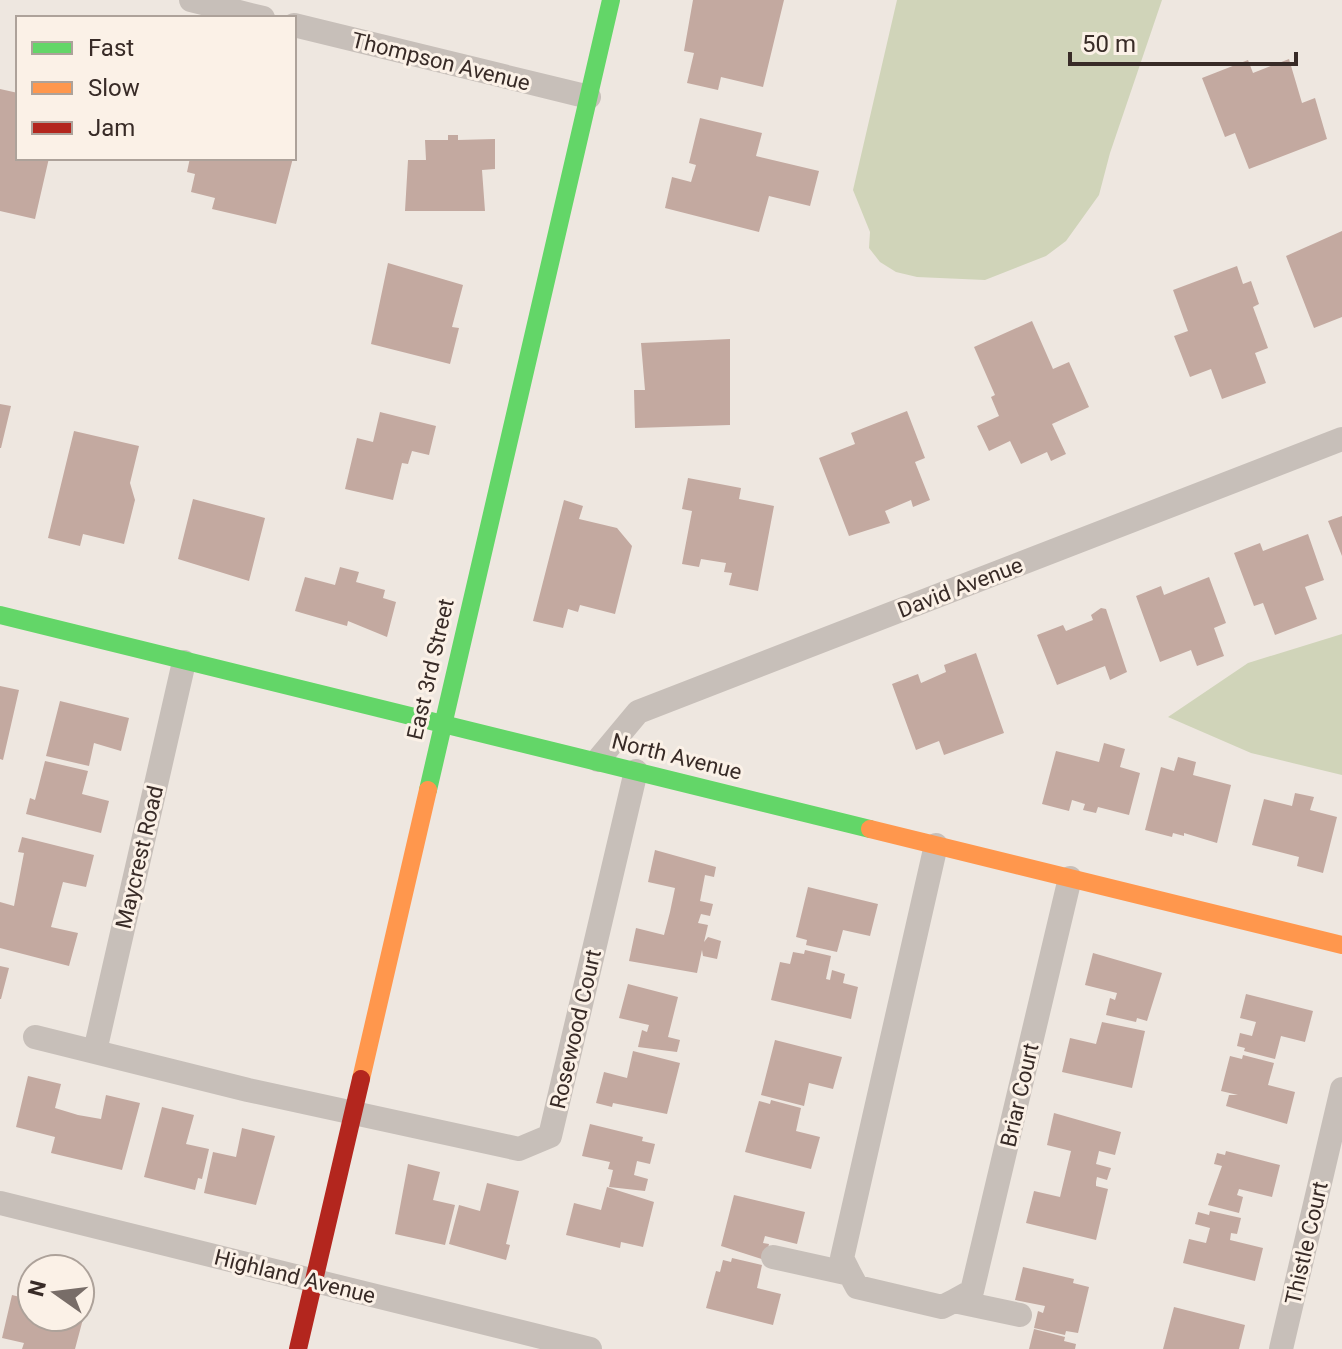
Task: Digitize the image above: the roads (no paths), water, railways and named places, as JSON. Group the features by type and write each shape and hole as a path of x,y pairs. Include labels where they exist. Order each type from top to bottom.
{"street":[{"path":"191,0 255,16"},
{"name":"East 3rd Street","path":"298,1349 611,0"},
{"name":"Thompson Avenue","path":"296,25 589,97"},
{"name":"David Avenue","path":"598,760 638,712 1342,439"},
{"name":"North Avenue","path":"0,615 1342,945"},
{"name":"Maycrest Road","path":"95,1051 184,662"},
{"name":"Rosewood Court","path":"353,1113 519,1149 550,1136 636,771"},
{"path":"936,845 842,1258 857,1287 942,1307 954,1301 1020,1315"},
{"name":"Briar Court","path":"954,1301 972,1291 1070,878"},
{"path":"35,1037 353,1113"},
{"name":"Thistle Court","path":"1281,1349 1342,1089"},
{"name":"Highland Avenue","path":"0,1203 590,1349"},
{"path":"773,1257 850,1274"}]}
